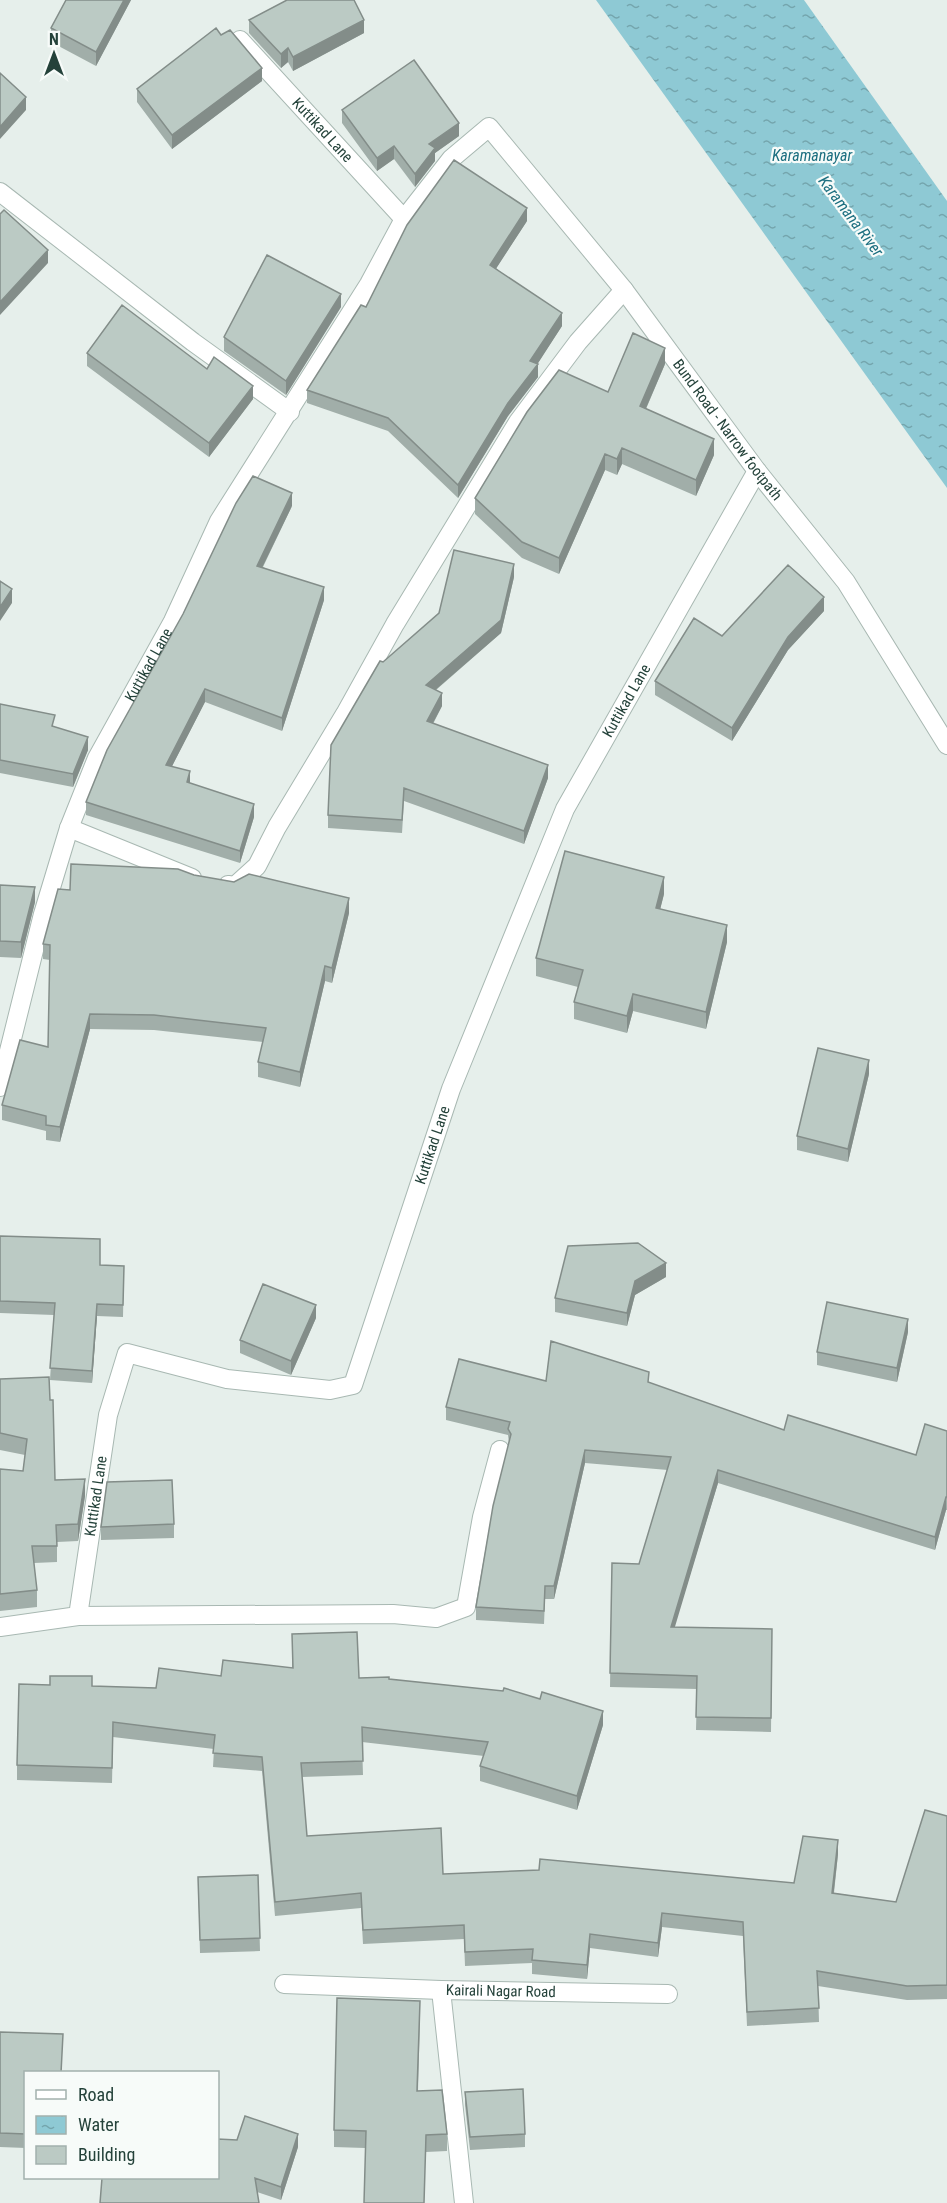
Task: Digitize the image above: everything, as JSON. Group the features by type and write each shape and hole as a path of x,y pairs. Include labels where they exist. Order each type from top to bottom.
{"street":[{"name":"Kuttikad Lane","path":"240,40 404,219"},
{"name":"Kuttikad Lane","path":"0,1087 25,982 69,828 97,758 173,621 219,521 369,284 404,219 451,159 489,127"},
{"name":"Bund Road - Narrow footpath","path":"489,127 624,290 757,471 846,582 947,745"},
{"path":"0,192 185,335 290,412"},
{"path":"69,828 196,879 235,886 257,866 277,827 406,606 518,422 578,342 624,290"},
{"name":"Kuttikad Lane","path":"78,1616 108,1415 127,1353 227,1379 330,1390 353,1385 451,1089 566,809 757,471"},
{"path":"0,1628 78,1616 393,1614 436,1618 466,1606 482,1517 500,1450"},
{"path":"284,1984 441,1990"},
{"name":"Kairali Nagar Road","path":"464,2203 441,1990 668,1994"}],"water":[{"name":"Karamanayar","path":"596,0 804,0 947,201 947,488"}],"building":[{"path":"66,0 124,0 96,52 51,28"},
{"path":"287,0 354,0 364,20 293,57 288,48 281,54 249,20"},
{"path":"216,28 221,35 230,30 262,68 172,135 137,89"},
{"path":"414,60 459,123 429,144 435,148 415,174 394,146 377,158 342,110"},
{"path":"0,73 26,97 0,127"},
{"path":"454,160 527,208 490,265 562,313 530,361 538,364 508,403 458,485 388,418 307,390 361,305 366,307 407,225"},
{"path":"4,210 48,250 0,302 0,214"},
{"path":"267,255 341,294 286,381 224,337"},
{"path":"122,305 207,369 214,357 253,386 209,443 87,353"},
{"path":"633,333 665,348 640,406 714,439 696,480 622,448 617,459 605,454 559,558 522,542 475,498 527,412 559,370 608,392"},
{"path":"253,476 292,493 257,566 324,587 282,718 205,689 166,765 190,771 187,782 254,804 240,851 86,802 107,750 183,614 236,503"},
{"path":"454,550 514,564 501,620 426,685 442,693 427,721 548,765 524,831 404,788 402,820 328,815 331,745 380,661 383,662 439,613"},
{"path":"788,565 824,597 788,637 732,728 655,681 694,618 722,636"},
{"path":"0,581 12,589 0,607"},
{"path":"0,704 55,715 52,726 88,737 73,774 0,760"},
{"path":"565,851 664,877 656,908 727,925 706,1012 633,994 627,1016 574,1002 583,970 536,958"},
{"path":"71,864 178,869 194,875 234,882 249,874 349,898 332,968 325,966 300,1072 258,1062 266,1028 154,1015 90,1014 60,1127 46,1125 46,1116 2,1105 20,1040 48,1047 50,945 43,944 58,889 70,890"},
{"path":"0,885 35,887 21,942 0,941"},
{"path":"818,1048 869,1060 848,1149 797,1136"},
{"path":"0,1236 100,1239 100,1265 124,1266 123,1305 97,1304 92,1371 50,1368 55,1303 0,1301"},
{"path":"638,1243 666,1263 635,1281 627,1313 555,1298 568,1246"},
{"path":"263,1284 316,1305 291,1361 240,1340"},
{"path":"827,1302 908,1319 897,1368 817,1352"},
{"path":"551,1341 649,1372 648,1382 784,1430 788,1415 916,1455 925,1424 947,1431 947,1497 935,1537 718,1470 671,1627 772,1629 771,1718 696,1717 697,1676 610,1673 612,1563 639,1564 671,1457 585,1450 554,1586 545,1586 544,1611 476,1607 493,1506 511,1434 508,1429 510,1422 446,1407 459,1359 546,1381"},
{"path":"49,1377 50,1400 53,1400 55,1480 85,1479 78,1524 56,1525 57,1546 32,1546 37,1590 0,1594 0,1469 23,1471 27,1439 0,1433 0,1379"},
{"path":"172,1480 174,1524 101,1527 107,1482"},
{"path":"357,1632 359,1678 389,1677 389,1679 503,1691 504,1688 540,1699 542,1692 603,1711 577,1796 480,1766 488,1742 362,1727 363,1761 301,1763 307,1836 441,1828 443,1874 539,1870 540,1859 794,1883 803,1836 838,1840 832,1893 896,1902 925,1810 947,1816 947,1985 907,1986 817,1971 819,2008 747,2012 743,1922 662,1913 658,1943 590,1934 587,1965 532,1960 533,1949 465,1952 464,1925 363,1930 361,1893 275,1902 262,1757 213,1753 215,1735 113,1722 112,1768 17,1765 19,1684 50,1685 50,1676 92,1676 92,1686 156,1688 159,1668 221,1676 223,1660 293,1668 292,1634"},
{"path":"258,1875 260,1938 200,1940 198,1877"},
{"path":"337,1998 420,2001 417,2091 442,2090 447,2134 426,2135 424,2203 364,2203 366,2131 334,2130"},
{"path":"0,2032 63,2034 61,2071 24,2071 24,2134 0,2133"},
{"path":"523,2089 525,2134 470,2137 465,2092"},
{"path":"245,2116 298,2134 281,2187 255,2178 259,2203 100,2203 102,2179 219,2179 219,2139 237,2140"}],"water label":[{"name":"Karamana River","path":"851,216"}]}
